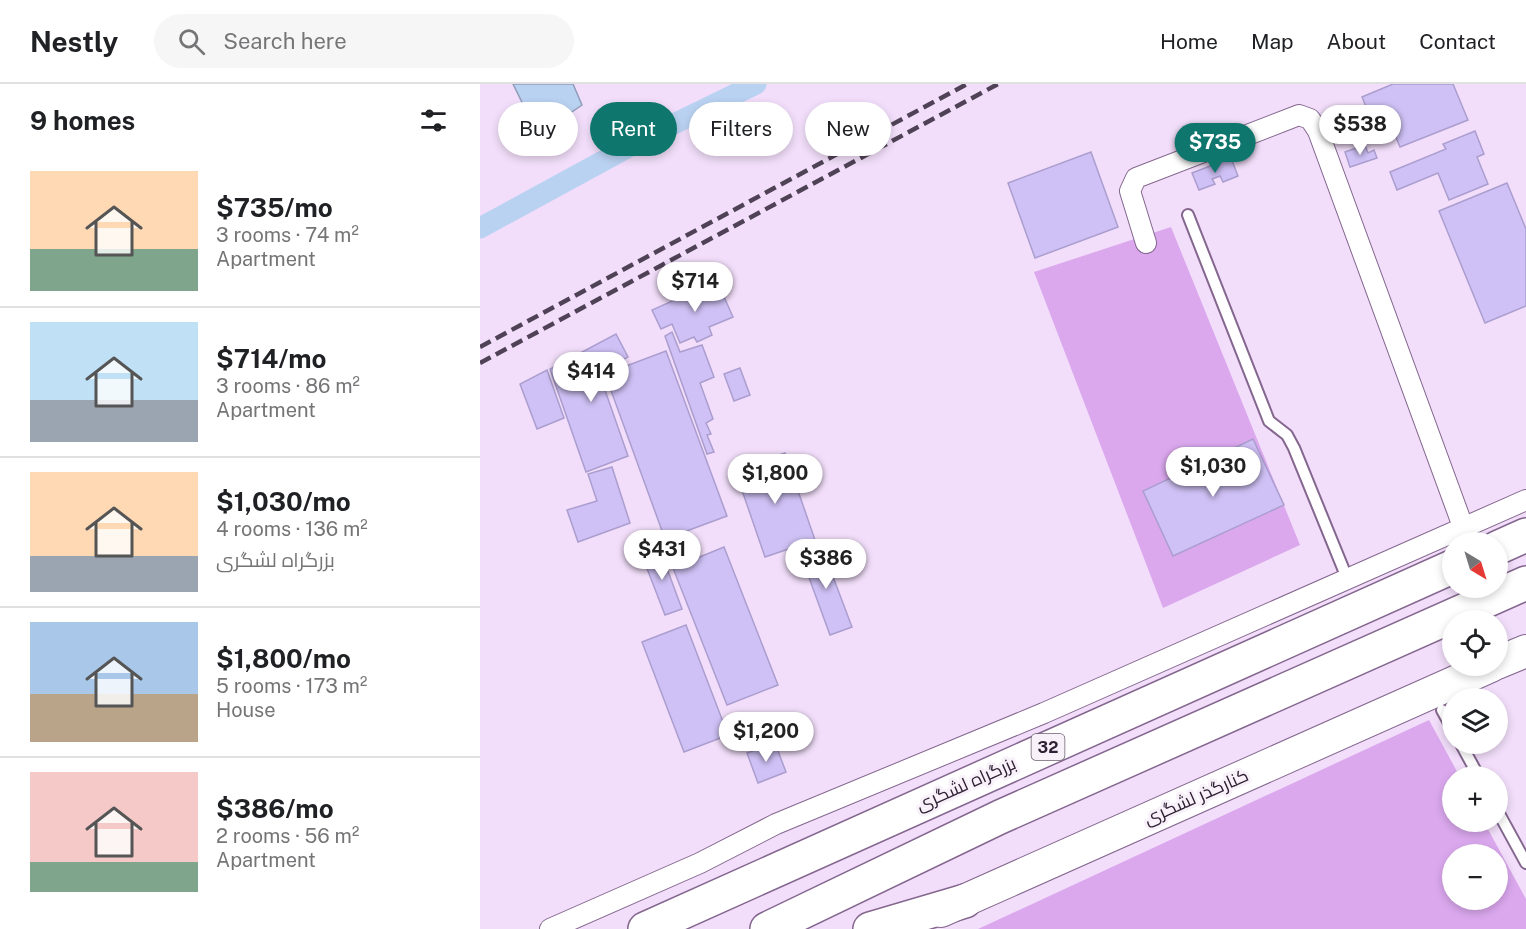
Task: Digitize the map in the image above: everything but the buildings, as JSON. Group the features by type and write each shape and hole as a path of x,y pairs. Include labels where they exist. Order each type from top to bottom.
{"highway":[{"path":"1508,543 1526,535"},
{"name":"بزرگراه لشگری","path":"645,929 1442,571"},
{"name":"32","path":"767,929 1000,817 1526,583"},
{"path":"870,929 965,901"}],"main road":[{"path":"1508,658 1526,651"},
{"name":"کنارگذر لشگری","path":"902,929 1469,676"}],"street":[{"path":"1146,243 1130,191 1136,178 1299,116 1310,119 1318,131 1465,532"},
{"path":"1471,532 1526,500"},
{"path":"550,929 700,863 776,824 1044,713 1347,578 1442,544"}],"lane":[{"path":"1188,215 1269,421 1287,435 1294,448 1347,578"},
{"path":"1508,830 1526,863"}],"shaded area":[{"path":"1171,227 1300,545 1163,608 1034,272"},
{"path":"1429,720 1442,744 1442,754 1447,754 1454,766 1442,766 1442,832 1489,832 1496,844 1442,844 1442,910 1508,910 1508,866 1526,899 1526,929 978,929"}],"water":[{"path":"513,84 573,84 582,105 578,108 578,102 522,102"}],"waterway":[{"path":"480,228 649,136 756,84"}],"railway":[{"path":"480,347 967,84"},
{"path":"480,363 998,84"}]}
